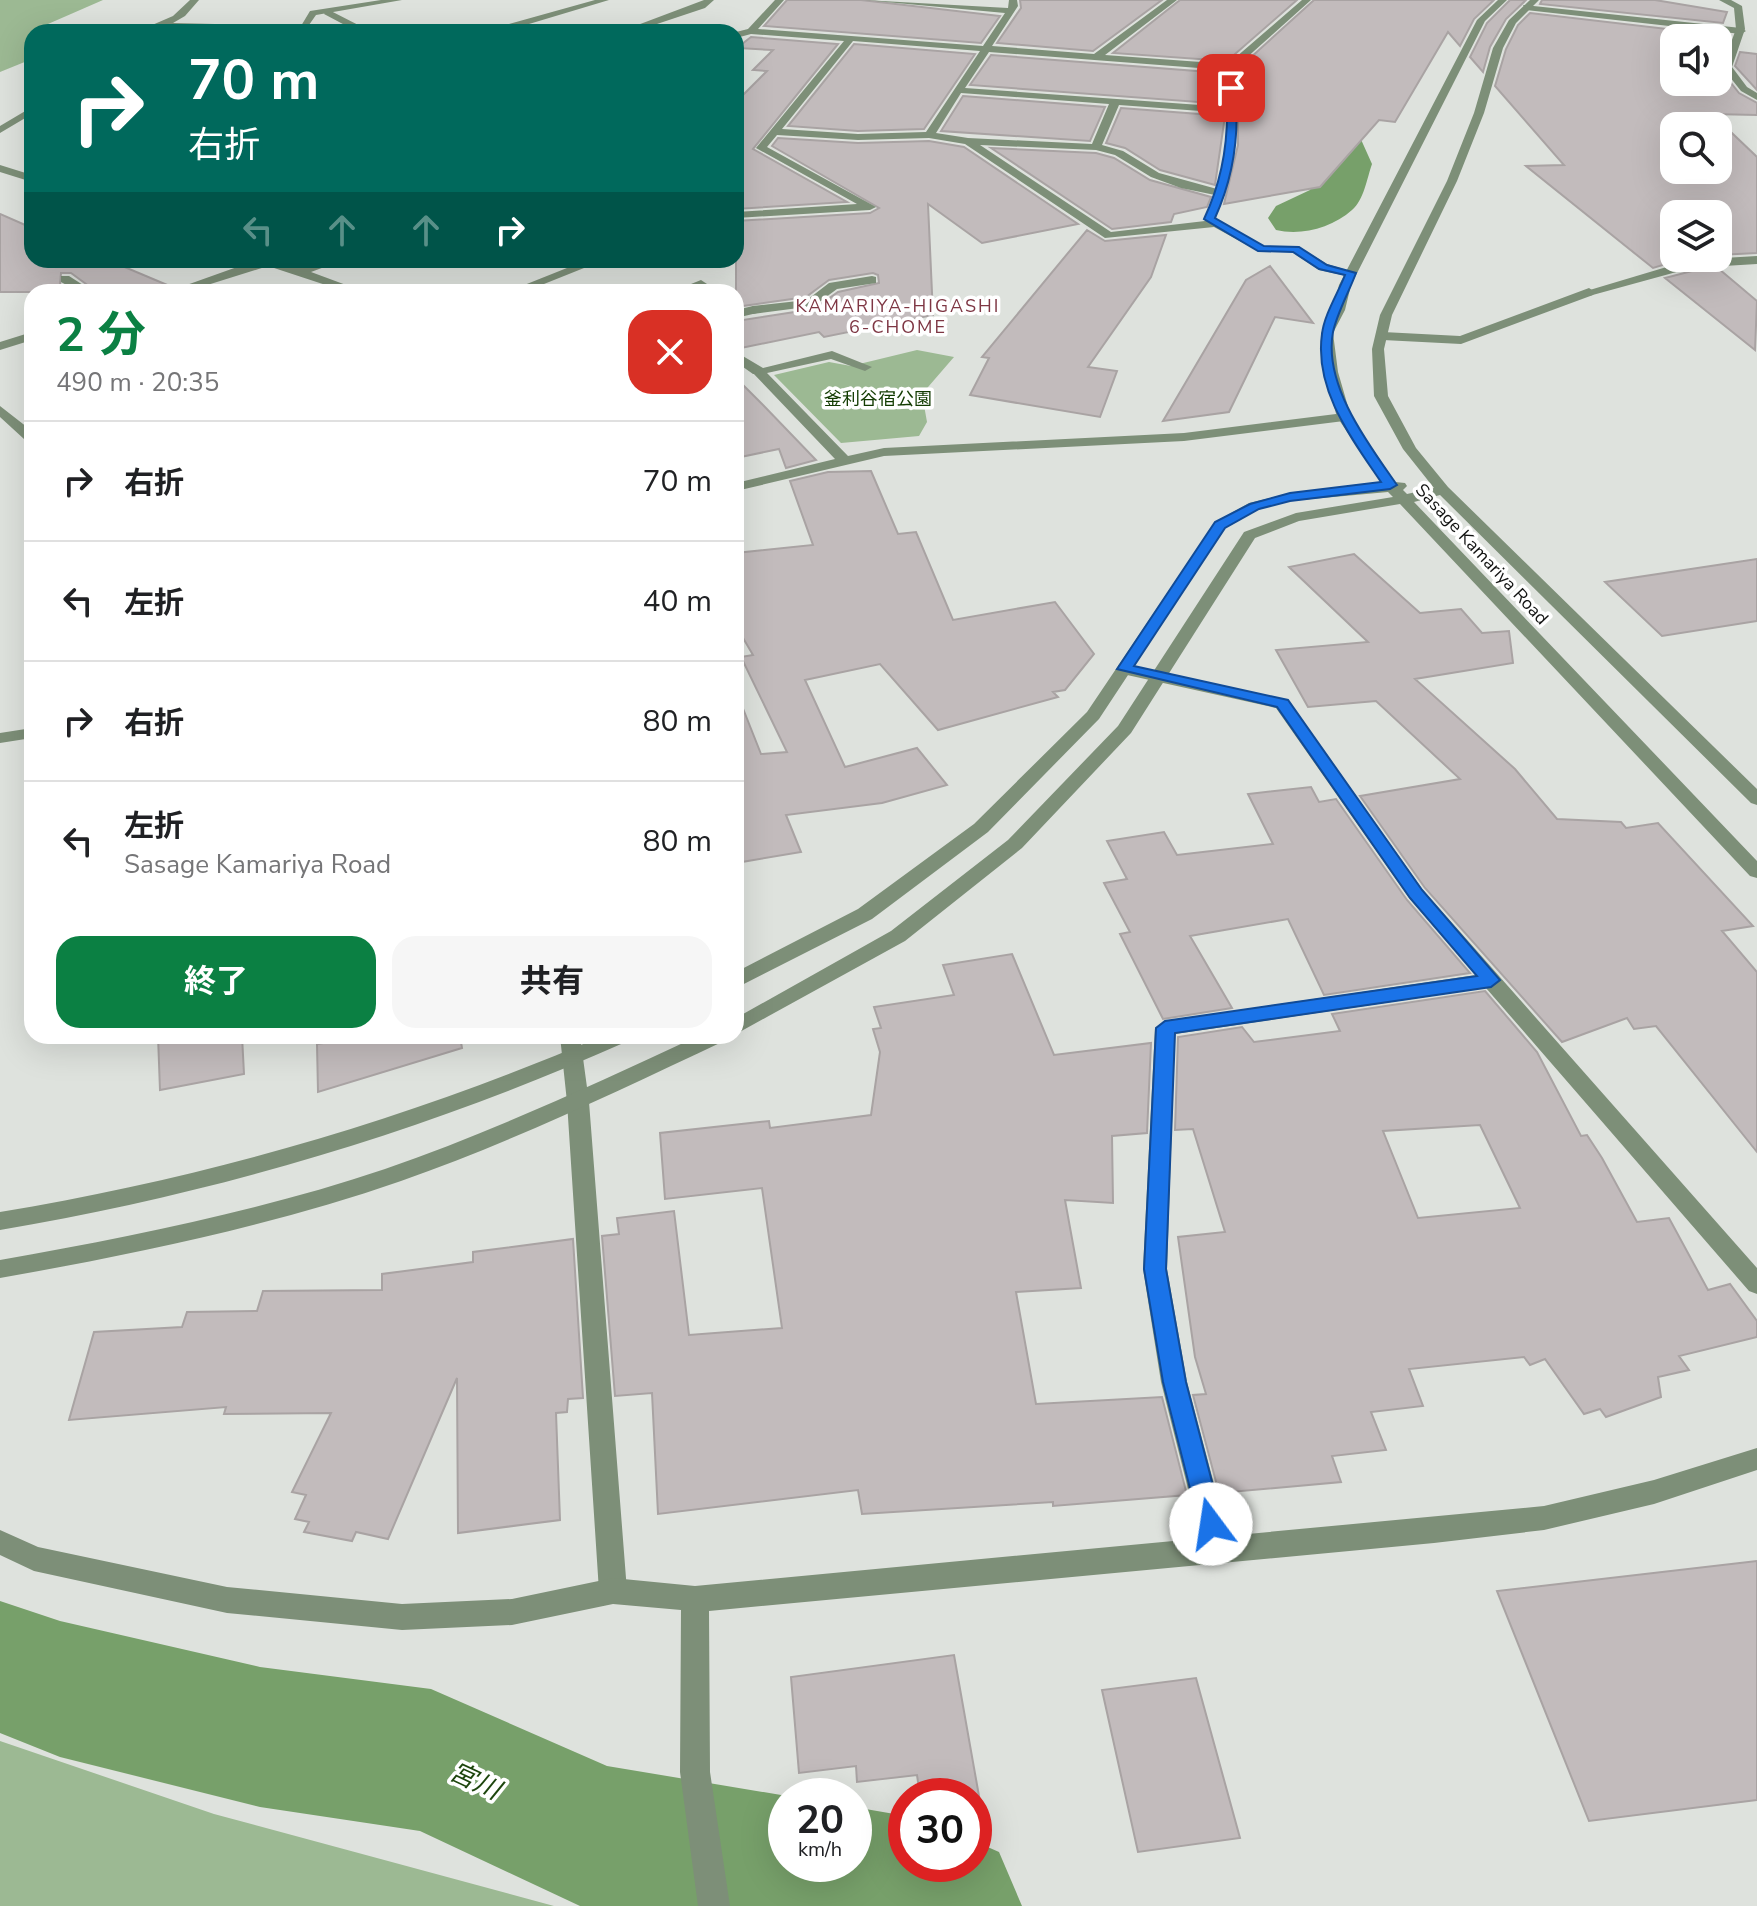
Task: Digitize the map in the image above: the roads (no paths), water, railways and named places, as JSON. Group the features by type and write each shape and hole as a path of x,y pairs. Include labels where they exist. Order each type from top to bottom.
{"street":[{"path":"168,24 184,14 195,0"},
{"path":"307,24 313,13 398,0"},
{"path":"520,24 605,0"},
{"path":"648,24 702,6 710,0"},
{"path":"751,31 780,0"},
{"path":"868,0 1012,5 929,135"},
{"path":"1096,57 1173,0"},
{"path":"744,33 1230,67 1307,0"},
{"name":"Sasage Kamariya Road","path":"1503,0 1481,20 1351,273 1327,333 1331,372 1344,417 1404,502 1757,872"},
{"path":"1725,1 1742,3"},
{"path":"1725,1 1738,6 1742,15 1741,31 1727,67 1744,89 1757,97"},
{"path":"1531,4 1741,31"},
{"name":"Sasage Kamariya Road","path":"1531,4 1512,22 1498,48 1479,113 1452,181 1386,315 1378,349 1381,396 1410,449 1443,490 1757,799"},
{"path":"327,12 350,24"},
{"path":"744,215 870,207 761,148 850,39"},
{"path":"1212,224 1209,219 1222,193 1234,129 1230,67"},
{"path":"958,90 1231,110"},
{"path":"1096,147 1115,102"},
{"path":"0,130 24,115"},
{"path":"777,132 858,137 929,135 968,141 1096,147 1119,153 1155,175 1185,186 1222,193"},
{"path":"968,141 1109,236 1212,224 1262,249 1295,249 1323,267 1351,273"},
{"path":"0,168 24,176"},
{"path":"1383,336 1461,340 1589,292 1690,264 1757,260"},
{"path":"197,284 244,268"},
{"path":"287,268 335,284"},
{"path":"299,272 312,268"},
{"path":"534,284 577,268"},
{"path":"65,279 74,284"},
{"path":"744,312 810,303 833,286 872,280"},
{"path":"0,346 24,338"},
{"path":"758,371 832,355 865,367"},
{"path":"744,361 758,371 845,462"},
{"path":"0,410 24,432"},
{"path":"744,485 884,452 1184,437 1344,417"},
{"path":"744,977 865,914 981,828 1093,715 1220,525 1254,506 1290,497 1390,485 1443,490"},
{"path":"744,1023 898,936 1015,844 1125,729 1249,535 1272,523 1301,515 1404,502 1443,490"},
{"path":"1124,669 1282,704 1416,894 1757,1284"},
{"path":"0,738 24,734"},
{"path":"1218,1552 1174,1382 1155,1269 1165,1028 1491,980"},
{"path":"0,1269 103,1252 323,1195 443,1156 578,1102 700,1044"},
{"path":"0,1221 109,1204 320,1148 425,1115 572,1047 613,1591"},
{"path":"0,1542 34,1559 227,1600 402,1617 512,1612 613,1591 695,1599 1218,1552 1544,1518 1654,1492 1757,1459"},
{"path":"695,1599 695,1772 714,1906"}],"waterway":[{"path":"1296,218 1333,199 1346,164 1320,108 1313,84 1375,16 1396,0"},
{"name":"宮川","path":"0,1667 60,1689 260,1737 431,1761 601,1840 912,1893 945,1906"}],"district":[{"name":"KAMARIYA-HIGASHI 6-CHOME","path":"898,316"}],"park label":[{"name":"釜利谷宿公園","path":"878,399"}]}
